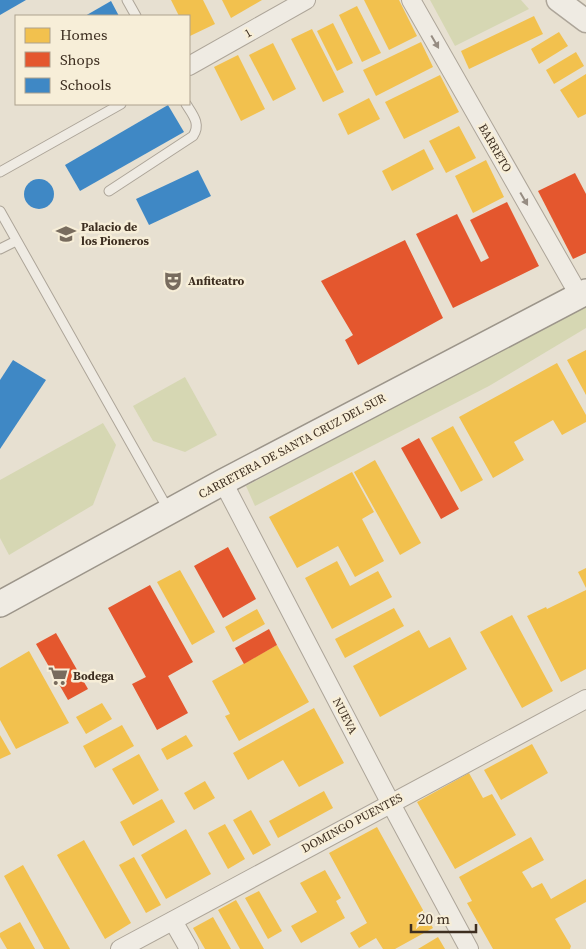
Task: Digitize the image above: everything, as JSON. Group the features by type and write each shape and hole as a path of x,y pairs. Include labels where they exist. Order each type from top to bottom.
{"main road":[{"name":"CARRETERA DE SANTA CRUZ DEL SUR","path":"0,604 223,482 582,294"}],"street":[{"name":"1","path":"190,65 306,0"},
{"name":"BARRETO","path":"411,0 582,294"},
{"path":"558,0 586,21"},
{"name":"NUEVA","path":"223,482 469,949"},
{"name":"DOMINGO PUENTES","path":"120,949 390,802 586,699"},
{"path":"173,921 188,949"}],"lane":[{"path":"127,0 135,15"},
{"path":"0,172 119,105"},
{"path":"109,191 193,136 197,130 197,122 187,105"},
{"path":"0,211 170,511"},
{"path":"0,249 16,240"}],"green space":[{"path":"430,0 521,0 529,9 455,46"},
{"path":"586,305 586,328 489,386 255,506 246,486"},
{"path":"185,377 217,435 185,452 153,441 133,406"},
{"path":"103,423 116,445 93,505 9,555 0,538 0,480"}],"building: Homes":[{"path":"171,0 203,0 215,24 190,36 190,15 178,15"},
{"path":"222,0 262,0 231,18"},
{"path":"364,0 399,0 417,36 389,50"},
{"path":"357,6 381,53 362,62 339,15"},
{"path":"534,16 543,34 469,69 461,51"},
{"path":"333,23 353,63 337,71 317,31"},
{"path":"312,29 344,92 323,102 291,39"},
{"path":"559,32 568,46 539,64 531,49"},
{"path":"421,42 433,67 376,96 363,70"},
{"path":"273,43 296,89 273,101 249,55"},
{"path":"576,52 584,66 554,84 546,70"},
{"path":"238,55 265,109 241,121 214,67"},
{"path":"586,74 586,114 578,118 560,90"},
{"path":"440,75 459,112 404,139 385,102"},
{"path":"369,98 380,119 348,135 338,114"},
{"path":"459,126 476,158 446,173 429,141"},
{"path":"424,149 434,169 392,191 382,171"},
{"path":"486,160 504,197 473,213 455,176"},
{"path":"586,350 586,395 567,360"},
{"path":"557,363 586,415 586,422 562,435 553,420 514,442 524,460 493,478 459,417"},
{"path":"453,426 483,480 461,492 431,438"},
{"path":"375,460 421,543 400,555 354,472"},
{"path":"352,472 374,512 362,519 384,561 355,577 338,546 297,568 269,517"},
{"path":"337,561 350,586 378,571 392,597 332,629 305,578"},
{"path":"586,568 586,588 578,572"},
{"path":"180,570 215,632 192,645 157,582"},
{"path":"586,590 586,669 561,682 527,616 546,607 547,609"},
{"path":"394,608 404,626 345,658 335,639"},
{"path":"257,609 265,624 233,642 225,627"},
{"path":"512,615 553,691 522,708 480,632"},
{"path":"419,630 429,648 450,637 467,669 380,717 353,666"},
{"path":"277,645 309,702 239,741 225,716 230,714 212,681"},
{"path":"29,651 69,723 16,749 0,720 0,668"},
{"path":"102,703 112,719 86,734 76,717"},
{"path":"314,708 344,763 299,787 283,760 248,780 233,753"},
{"path":"122,725 134,746 95,768 83,746"},
{"path":"0,735 11,754 0,759"},
{"path":"186,735 193,746 167,760 161,749"},
{"path":"532,744 548,773 501,800 484,770"},
{"path":"139,754 159,790 133,805 112,769"},
{"path":"469,773 483,798 492,794 516,835 455,869 417,802"},
{"path":"205,781 215,798 194,810 184,793"},
{"path":"324,791 333,808 278,838 269,821"},
{"path":"162,799 175,822 133,846 120,822"},
{"path":"251,810 271,845 253,855 233,820"},
{"path":"225,824 245,859 228,869 208,833"},
{"path":"377,827 433,928 395,949 383,949 376,938 359,948 350,933 367,923 329,853"},
{"path":"186,829 211,874 166,899 141,855"},
{"path":"531,837 544,860 522,872 532,888 542,883 551,899 586,879 586,902 555,919 571,946 570,949 493,949 467,903 472,901 459,877"},
{"path":"84,840 131,923 105,939 57,855"},
{"path":"134,857 161,905 146,913 119,865"},
{"path":"23,865 70,949 44,949 4,876"},
{"path":"325,870 341,898 336,901 345,918 301,943 291,926 317,912 300,883"},
{"path":"259,891 282,931 268,939 245,898"},
{"path":"236,900 264,949 240,949 218,910"},
{"path":"213,917 231,949 205,949 193,928"},
{"path":"20,922 35,949 7,949 0,937 0,933"},
{"path":"438,937 445,949 418,949"}],"building: Shops":[{"path":"575,173 586,194 586,253 573,259 538,191"},
{"path":"507,202 539,266 453,308 416,234 457,214 481,262 489,258 470,220"},
{"path":"405,240 443,318 358,365 345,340 353,335 321,281"},
{"path":"419,438 459,509 441,519 401,448"},
{"path":"228,547 256,599 223,618 194,566"},
{"path":"150,585 193,662 168,676 188,713 157,730 132,684 146,677 108,608"},
{"path":"269,629 277,645 244,664 235,648"},
{"path":"56,633 88,689 68,700 36,644"}],"building: Schools":[{"path":"0,0 26,0 0,15"},
{"path":"111,1 118,15 87,15"},
{"path":"168,105 184,132 80,191 65,165"},
{"path":"198,170 211,196 149,225 136,199"},
{"path":"39,179 50,183 54,194 50,205 39,209 28,205 24,194 28,183"},
{"path":"13,360 46,380 0,449 0,380"}],"place":[{"name":"Palacio de los Pioneros","path":"66,234"},
{"name":"Anfiteatro","path":"173,281"},
{"name":"Bodega","path":"58,676"}]}
